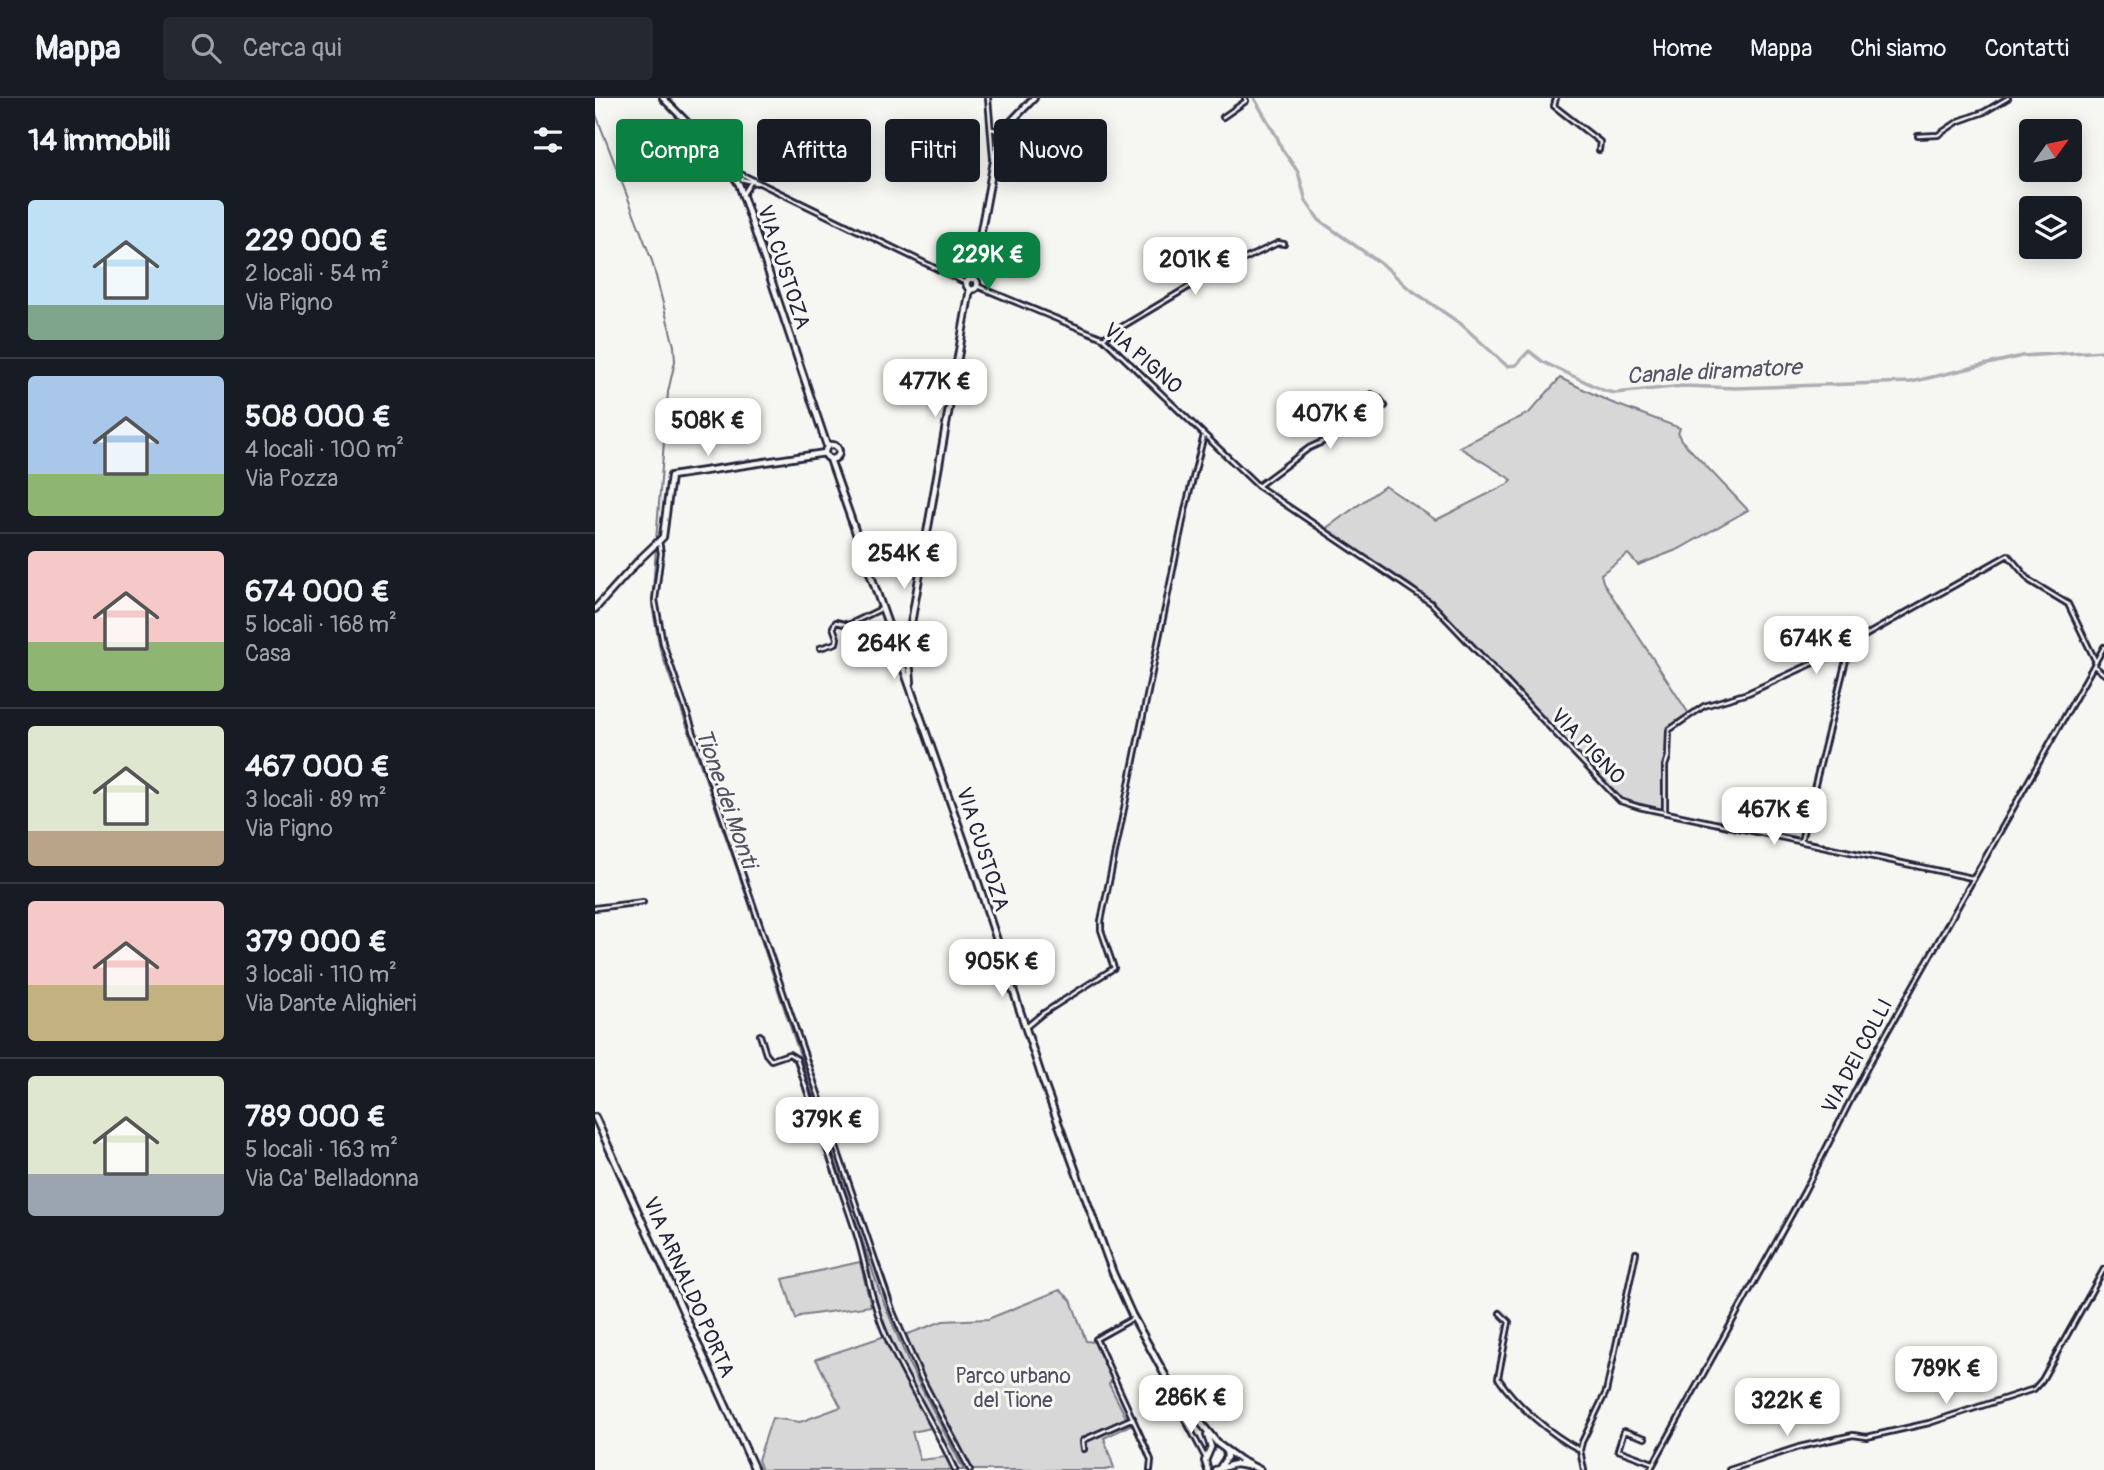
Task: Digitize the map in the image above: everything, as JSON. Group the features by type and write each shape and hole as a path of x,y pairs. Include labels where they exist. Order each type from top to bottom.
{"main road":[{"name":"VIA CUSTOZA","path":"663,98 683,119"},
{"path":"1014,119 1034,98"},
{"path":"914,697 908,649 909,635 970,289 966,283 972,279 994,157"},
{"name":"VIA CUSTOZA","path":"737,182 744,196 827,446"},
{"path":"970,289 977,286 972,279"},
{"name":"VIA CUSTOZA","path":"822,429 839,450 837,473"},
{"path":"595,610 658,542 665,529 671,476 825,453 827,446 835,446"},
{"name":"VIA CUSTOZA","path":"825,453 837,473 971,858 1025,1028 1122,1292 1162,1373 1197,1419 1226,1450 1260,1470"},
{"path":"830,458 838,456"},
{"path":"899,656 909,635"},
{"path":"895,643 906,640"},
{"path":"899,656 906,654 908,649"},
{"name":"VIA ARNALDO PORTA","path":"595,1117 755,1470"},
{"name":"VIA CUSTOZA","path":"1197,1419 1211,1442 1207,1456 1208,1469 1241,1465 1260,1470"},
{"path":"1207,1456 1217,1450 1226,1450 1227,1457 1217,1468"}],"street":[{"path":"988,98 993,162"},
{"path":"1223,117 1246,101 1245,98"},
{"path":"1556,98 1554,106 1600,142 1599,150"},
{"path":"1918,136 1938,135 1959,121 1985,112 2008,98"},
{"path":"991,128 994,136"},
{"path":"743,175 966,283"},
{"path":"743,180 761,183"},
{"path":"744,196 744,191 751,182"},
{"path":"1103,338 1225,267 1277,243 1284,244"},
{"name":"VIA PIGNO","path":"977,286 1103,338 1258,486 1431,603 1620,801 1665,813 1972,878"},
{"path":"1258,486 1309,448 1364,423 1365,419 1358,407 1371,394 1378,397 1385,406"},
{"path":"1025,1028 1042,1014 1114,968 1101,930 1101,921 1186,506 1204,435"},
{"path":"658,542 661,553 655,600 663,643 893,1312 921,1377 969,1470"},
{"path":"1665,813 1665,766 1669,730 1704,706 1748,693 1817,662 2008,555 2030,581 2068,604 2096,662"},
{"path":"820,648 836,643 833,626 837,622 848,625 883,608"},
{"path":"1801,841 1850,643"},
{"name":"VIA DEI COLLI","path":"1650,1470 1804,1192 1868,1066 2104,647"},
{"path":"2094,666 2104,674"},
{"path":"595,908 643,902"},
{"path":"760,1035 769,1059 792,1054 797,1059 885,1334 914,1394 940,1436 955,1470"},
{"path":"1584,1470 1580,1450 1582,1441 1606,1392 1636,1253"},
{"path":"1729,1470 1799,1447 1853,1435 1867,1437 1929,1423 2033,1389 2042,1380 2104,1269"},
{"path":"1500,1313 1509,1322 1498,1378 1557,1438 1580,1450"},
{"path":"1132,1319 1096,1339 1151,1460 1150,1470"},
{"name":"VIA CUSTOZA","path":"1174,1398 1207,1456"},
{"path":"1084,1449 1083,1441 1086,1439 1133,1418"},
{"path":"1645,1438 1624,1431 1618,1450 1653,1463"}],"green space":[{"path":"1560,378 1610,402 1680,428 1678,434 1681,440 1748,510 1679,549 1638,565 1628,554 1601,574 1603,582 1689,714 1667,730 1666,753 1662,766 1664,805 1661,809 1622,799 1516,692 1441,609 1411,585 1325,529 1385,486 1436,520 1508,484 1512,480 1459,447 1529,413"},
{"path":"870,1250 888,1304 918,1375 967,1470 957,1470 890,1338 879,1311 863,1252"},
{"path":"860,1262 871,1306 800,1316 796,1319 783,1279"},
{"name":"Parco urbano del Tione","path":"1060,1290 1071,1300 1086,1341 1095,1342 1112,1380 1109,1384 1130,1425 1104,1438 1114,1468 971,1470 905,1335 943,1321 988,1319"},
{"path":"885,1336 931,1428 912,1432 920,1460 946,1457 953,1470 762,1470 758,1460 772,1418 800,1422 841,1407 816,1359"}],"waterway":[{"name":"Canale diramatore","path":"1254,98 1298,172 1306,201 1319,220 1461,324 1507,366 1516,365 1529,351 1543,362 1605,391 1615,393 1683,386 1736,388 1911,382 2022,356 2104,351"},
{"name":"Tione dei Monti","path":"595,112 652,261 674,346 675,361 668,392 656,541"},
{"name":"Tione dei Monti","path":"656,547 652,605 660,649 880,1293 909,1364 964,1470"}]}
